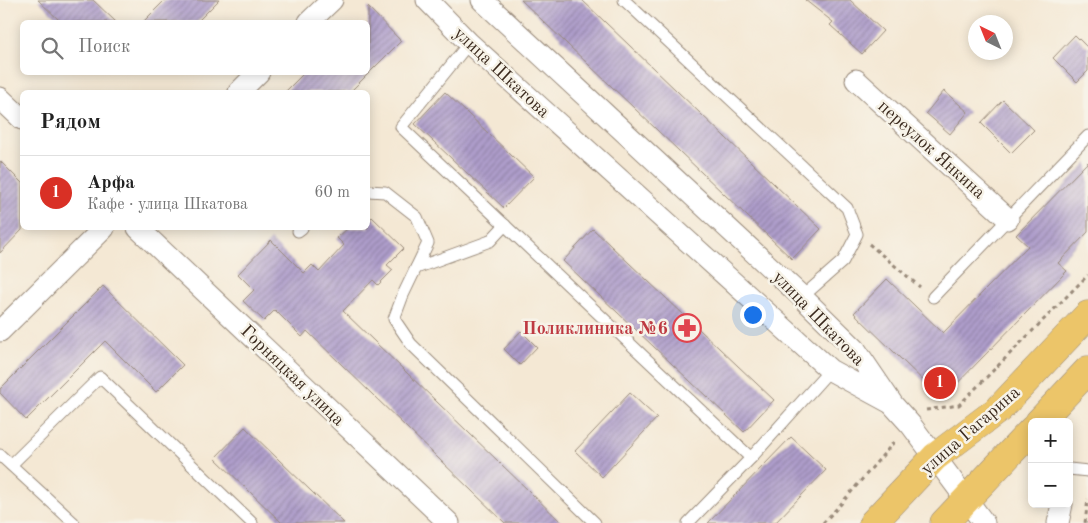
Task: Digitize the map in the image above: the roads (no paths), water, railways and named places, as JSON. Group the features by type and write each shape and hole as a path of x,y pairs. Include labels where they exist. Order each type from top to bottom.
{"main road":[{"name":"улица Гагарина","path":"873,523 935,457 999,409 1088,316"},
{"path":"1047,418 1062,411 1088,370"},
{"path":"944,523 1028,434"}],"street":[{"path":"311,20 332,0"},
{"name":"улица Шкатова","path":"427,0 469,43 830,370 893,405"},
{"name":"улица Шкатова","path":"482,0 802,297 855,349 893,405"},
{"path":"241,90 256,75"},
{"name":"переулок Янкина","path":"856,80 1008,219"},
{"path":"0,98 20,117"},
{"path":"0,331 102,230"},
{"name":"Горняцкая улица","path":"140,230 449,523"},
{"path":"893,405 912,425 984,523"},
{"path":"1058,523 1061,508"}],"lane":[{"path":"624,0 847,208 857,234 843,261 802,297"},
{"path":"469,43 401,127 751,458"},
{"path":"933,297 1088,136"},
{"path":"370,192 385,192 417,217 428,243 403,295 394,319 411,344 595,523"},
{"path":"416,268 490,241 505,225"},
{"path":"688,523 751,458 830,370"},
{"path":"11,465 100,377 252,523"},
{"path":"0,454 74,523"},
{"path":"1073,469 1088,471"}],"place":[{"name":"Поликлиника №6","path":"687,328"},
{"name":"Арфа","path":"940,383"}]}
